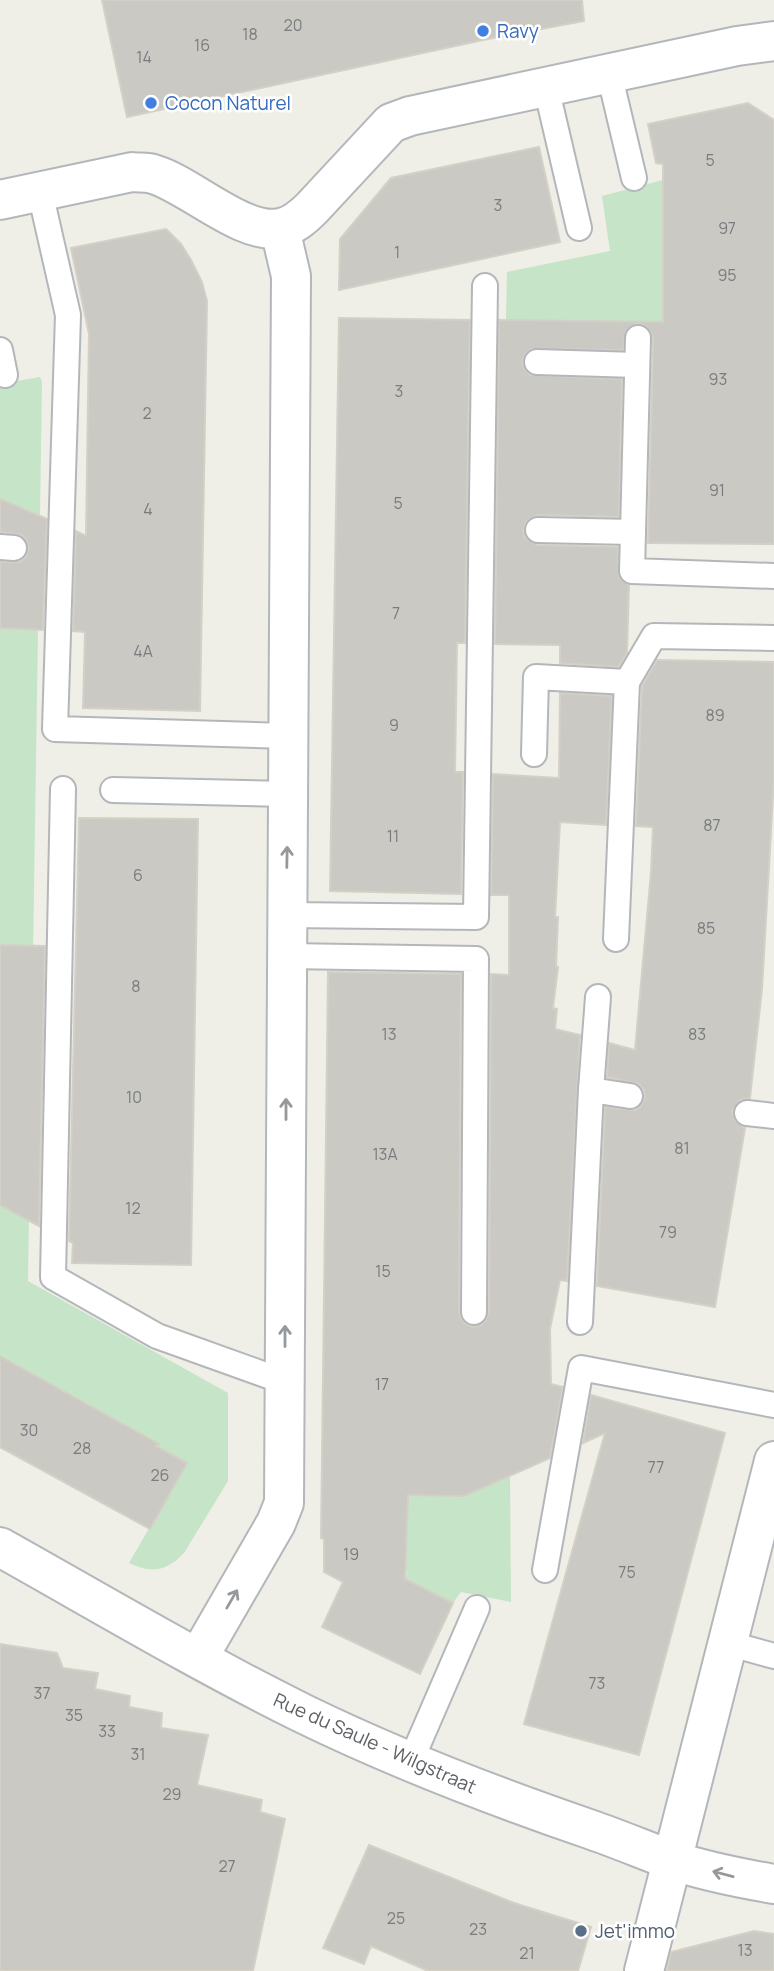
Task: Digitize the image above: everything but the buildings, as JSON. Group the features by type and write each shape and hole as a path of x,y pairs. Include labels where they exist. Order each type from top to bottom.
{"street":[{"path":"0,200 132,173 151,173 260,228 280,229 298,221 312,208 391,123 410,116 609,73 737,46 774,41"},
{"path":"198,1658 282,1509 285,1382 290,276 280,229"},
{"path":"644,1971 774,1461"},
{"name":"Rue du Saule - Wilgstraat","path":"0,1547 198,1658 303,1713 410,1763 506,1801 611,1836 672,1860 733,1877 774,1884"}],"lane":[{"path":"609,73 634,178"},
{"path":"546,87 579,228"},
{"path":"40,192 68,315 55,729 288,736"},
{"path":"286,915 476,917 485,286"},
{"path":"638,338 632,571 774,576"},
{"path":"0,350 5,374"},
{"path":"537,362 637,365"},
{"path":"538,530 633,532"},
{"path":"616,939 627,682 654,636 774,638"},
{"path":"534,754 536,677 627,682"},
{"path":"63,789 53,1277 157,1336 285,1382"},
{"path":"113,790 288,794"},
{"path":"286,956 476,959 474,1312"},
{"path":"580,1322 598,997"},
{"path":"591,1090 630,1096"},
{"path":"747,1113 774,1116"},
{"path":"545,1570 581,1368 774,1405"},
{"path":"410,1763 477,1608"},
{"path":"727,1643 774,1656"}],"green space":[{"path":"663,180 663,324 506,320 507,272 610,251 602,196"},
{"path":"40,377 40,515 0,499 0,384"},
{"path":"0,628 38,629 28,1281 228,1393 228,1481 184,1553 171,1564 158,1569 144,1569 129,1563 187,1463 128,1430 129,1427 0,1356"},
{"path":"510,1476 511,1602 461,1592 453,1603 405,1579 407,1572 389,1564 408,1495 439,1496"}],"place":[{"name":"Ravy","path":"483,31"},
{"name":"Cocon Naturel","path":"151,103"},
{"name":"Jet'immo","path":"581,1931"}]}
